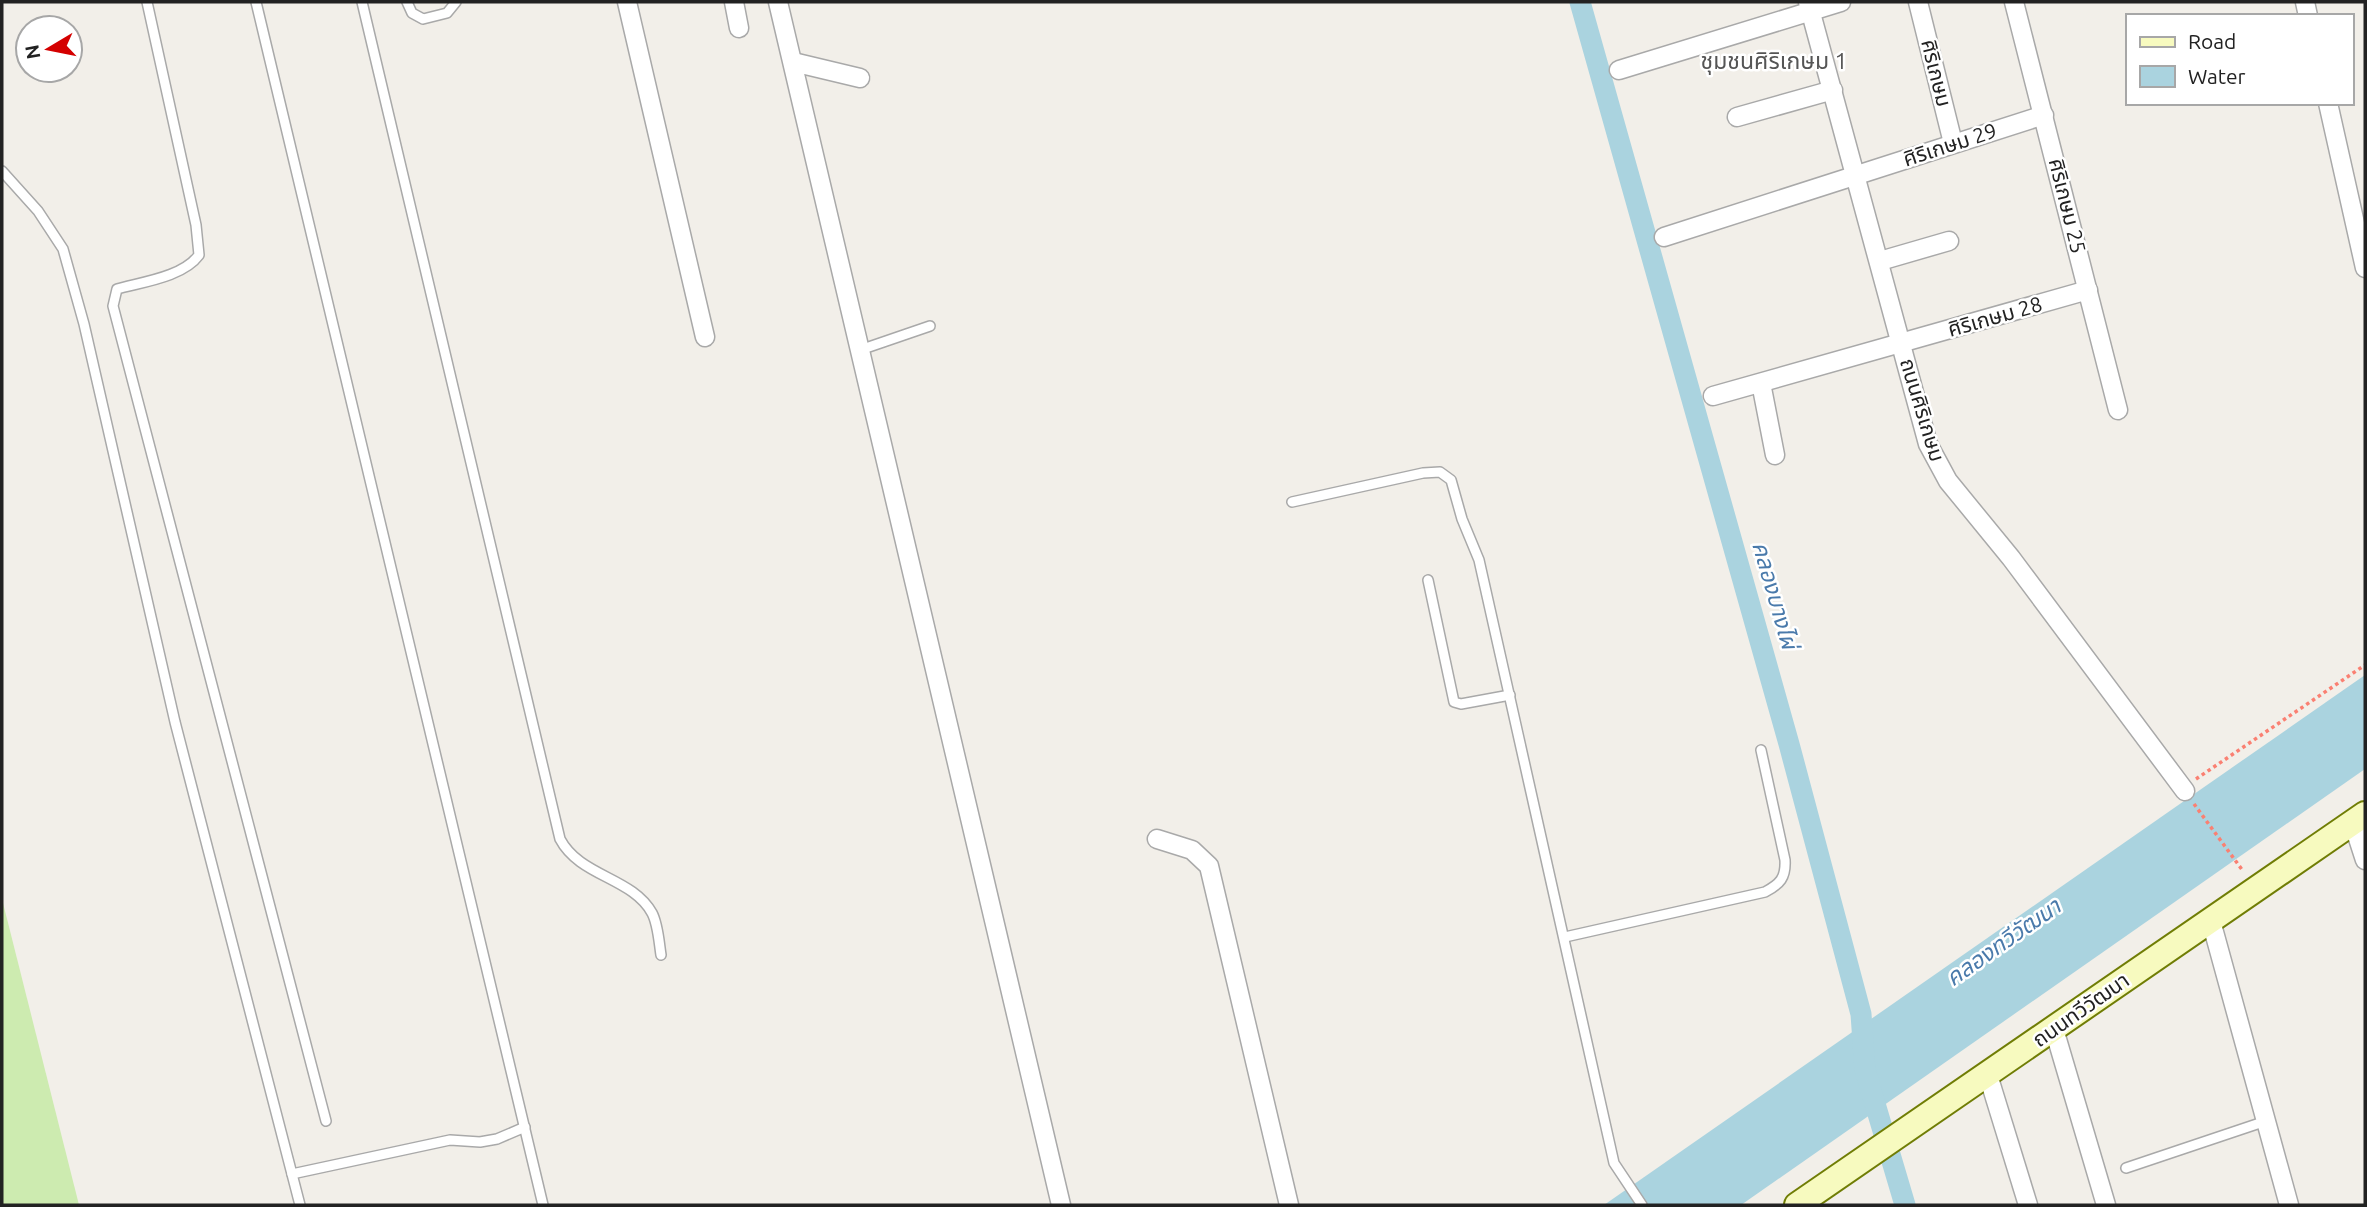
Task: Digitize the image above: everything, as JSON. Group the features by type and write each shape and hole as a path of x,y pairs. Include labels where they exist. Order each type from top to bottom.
{"main road":[{"name":"ถนนทวีวัฒนา","path":"1811,1201 1858,1164 2359,818"}],"street":[{"path":"627,2 705,337"},
{"path":"734,2 739,28"},
{"path":"779,2 1061,1205"},
{"path":"1619,69 1809,6 1841,2"},
{"name":"ศิริเกษม","path":"1918,2 1953,143"},
{"name":"ศิริเกษม 25","path":"2014,2 2118,410"},
{"name":"ถนนศิริเกษม","path":"1809,6 1928,444 1937,465 2011,558 2184,790"},
{"path":"793,62 860,78"},
{"path":"1737,117 1833,90"},
{"path":"2328,105 2365,268"},
{"name":"ศิริเกษม 29","path":"1664,237 2044,115"},
{"path":"1880,261 1949,241"},
{"name":"ศิริเกษม 28","path":"1713,396 2088,290"},
{"path":"1761,383 1775,455"},
{"path":"2359,818 2365,860"},
{"path":"1157,839 1192,850 1209,866 1289,1205"},
{"path":"2211,920 2289,1205"},
{"path":"2054,1030 2106,1205"},
{"path":"1988,1075 2028,1205"}],"lane":[{"path":"147,2 196,225 199,255 192,264 175,272 117,289 113,306 326,1121"},
{"path":"256,2 543,1205"},
{"path":"362,2 560,839 566,852 592,871 644,901 653,915 661,955"},
{"path":"407,2 412,13 423,19 447,13 456,2"},
{"path":"2,171 38,211 63,249 84,324 175,722 300,1205"},
{"path":"860,350 930,326"},
{"path":"1292,502 1423,473 1447,474 1479,560 1614,1163 1642,1205"},
{"path":"1427,580 1454,702 1461,704 1510,695"},
{"path":"1565,937 1765,892 1782,881 1785,873 1784,860 1761,750"},
{"path":"2126,1168 2266,1121"},
{"path":"292,1174 450,1140 480,1142 497,1139 525,1128"}],"path":[{"path":"2242,868 2184,790 2365,665"}],"green space":[{"path":"2,899 79,1205 2,1205"}],"water":[{"name":"คลองทวีวัฒนา","path":"2365,675 2365,769 1741,1205 1604,1205"}],"waterway":[{"name":"คลองบางไผ่","path":"1580,2 1789,744 1861,1014 1865,1070 1905,1205"}],"district":[{"name":"ชุมชนศิริเกษม 1","path":"1774,61"}]}
